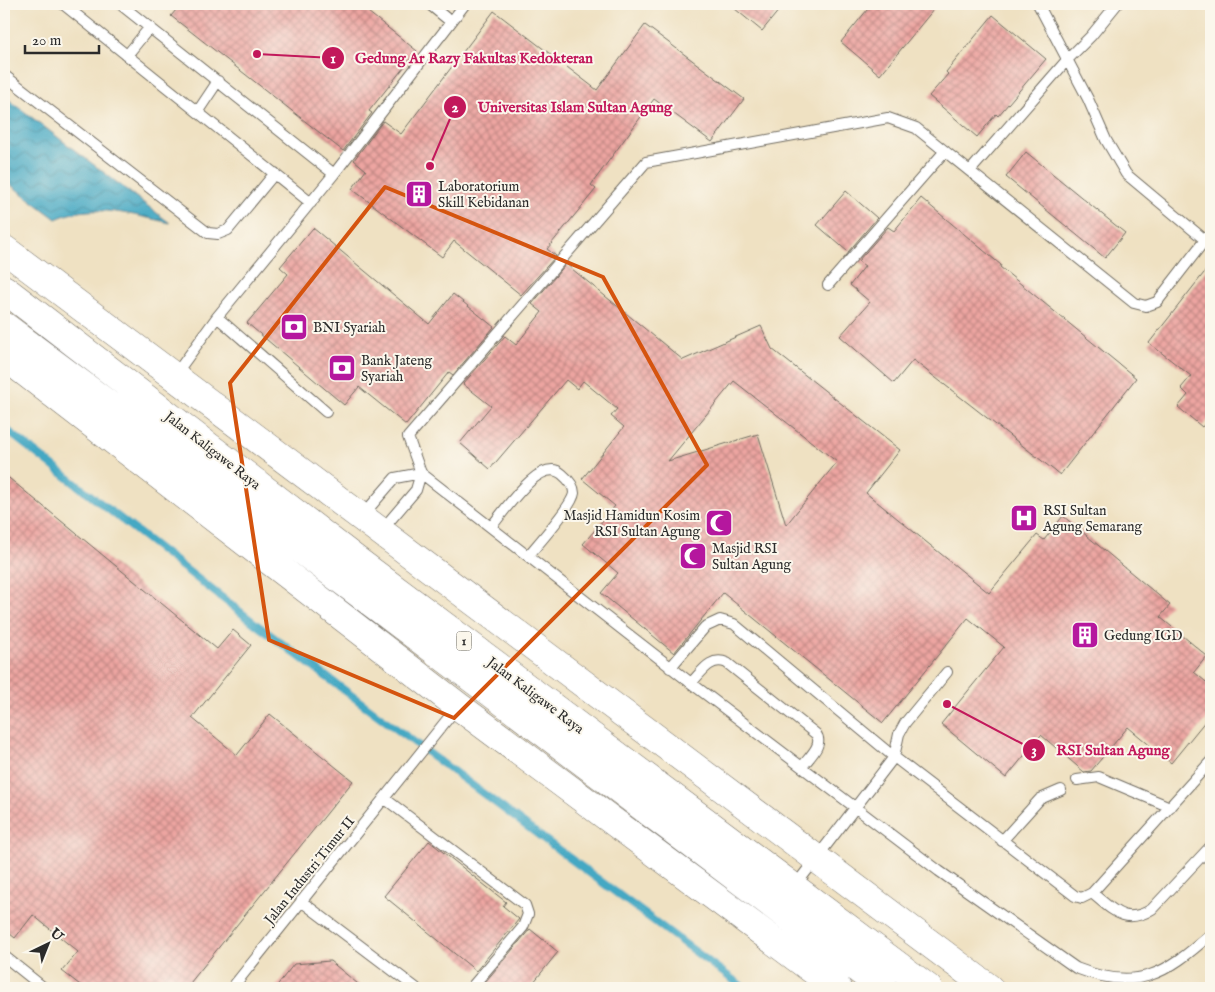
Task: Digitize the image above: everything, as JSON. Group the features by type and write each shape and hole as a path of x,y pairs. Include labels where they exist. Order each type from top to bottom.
{"highway":[{"path":"4,249 815,859 990,988"},
{"name":"Jalan Kaligawe Raya","path":"4,289 347,569 883,988"},
{"name":"Jalan Kaligawe Raya","path":"4,326 347,569 928,988"},
{"path":"4,356 453,712 837,988"},
{"path":"347,569 373,526"}],"lane":[{"path":"63,4 128,54 311,203"},
{"path":"120,4 334,174"},
{"path":"428,4 451,22"},
{"path":"173,377 217,317 334,174 465,4"},
{"path":"1038,4 1088,99 1106,140 1126,174 1208,242 1157,302 1146,306 1134,303 916,128 888,118 646,162 408,438 421,473 691,684 939,871 1076,968 1097,980 1120,984 1145,981 1166,971 1211,934"},
{"path":"970,171 1067,60 1091,36 1117,4"},
{"path":"128,54 150,27"},
{"path":"4,76 208,232 218,234 228,230 275,173"},
{"path":"198,111 218,81"},
{"path":"828,285 945,151"},
{"path":"217,317 326,412"},
{"path":"491,527 535,476 547,469 560,472 570,482 574,493 569,504 528,556"},
{"path":"373,526 395,478 421,473"},
{"path":"373,526 416,490 421,473"},
{"path":"670,668 705,627 720,620 734,624 894,757 1075,896 1087,897 1092,893 1210,765"},
{"path":"691,684 711,661 720,660 727,663 816,734 819,739 819,745 802,767"},
{"path":"792,889 894,757 899,734 905,723 947,672"},
{"name":"Jalan Industri Timur II","path":"232,988 453,712"},
{"path":"1077,780 1099,777 1170,807"},
{"path":"1002,841 1040,799 1061,790"},
{"path":"384,798 525,905 528,914 523,927 471,988"},
{"path":"1092,893 1120,914 1131,918 1142,915 1152,909 1211,846"},
{"path":"302,901 416,988"},
{"path":"4,956 44,988"}],"highlighted area":[{"path":"385,187 603,277 707,465 454,718 269,640 230,383"}],"water":[{"path":"4,96 170,223 127,214 98,211 84,211 56,219 4,180"}],"building":[{"path":"181,4 358,4 417,51 369,111 372,113 343,151 171,16"},
{"path":"729,4 784,4 762,31"},
{"path":"872,4 938,4 880,75 841,42"},
{"path":"494,11 597,90 645,25 744,99 712,142 654,99 591,185 596,189 547,249 556,256 521,295 454,241 442,257 352,189 366,170 354,160 383,121 401,134"},
{"path":"993,15 1046,59 998,116 996,114 977,137 929,96 948,74 946,72"},
{"path":"1026,152 1125,233 1105,258 1006,177"},
{"path":"846,191 877,218 848,252 817,225"},
{"path":"921,198 1001,265 1000,267 1136,378 1060,475 913,360 894,383 840,336 870,302 850,285 865,266 858,261 888,227 894,231"},
{"path":"313,228 429,324 453,294 494,327 453,375 449,372 406,425 359,387 344,405 247,323 288,274 280,267"},
{"path":"566,264 683,360 761,326 772,349 900,450 866,493 989,593 1037,535 1044,540 1063,516 1170,605 1160,617 1207,656 1194,672 1211,686 1211,714 1171,763 1128,727 1091,771 1084,772 1041,735 1006,778 941,724 1004,647 968,618 883,723 723,593 674,653 601,593 618,573 583,544 615,506 582,479 624,427 611,416 617,409 583,381 577,389 566,380 490,469 460,443 491,406 463,384 505,336 516,345 542,312 532,304","holes":["734,381 837,462 786,525 758,434 668,461"]},
{"path":"1211,264 1211,417 1202,427 1178,407 1188,395 1181,388 1191,376 1149,343"},
{"path":"4,474 217,649 233,630 251,645 192,718 237,755 270,714 353,781 186,988 84,988 62,971 78,952 33,915 15,938 4,929"},
{"path":"429,841 506,902 503,906 519,919 476,971 384,896"},
{"path":"530,929 558,952 529,988 480,988"},
{"path":"330,961 363,988 275,988 294,964"}],"waterway":[{"path":"4,428 257,625 744,988"}],"place":[{"name":"Gedung Ar Razy Fakultas Kedokteran","path":"257,54"},
{"name":"Universitas Islam Sultan Agung","path":"430,166"},
{"name":"Laboratorium Skill Kebidanan","path":"419,194"},
{"name":"BNI Syariah","path":"294,327"},
{"name":"Bank Jateng Syariah","path":"342,368"},
{"name":"RSI Sultan Agung Semarang","path":"1024,518"},
{"name":"Masjid Hamidun Kosim RSI Sultan Agung","path":"719,523"},
{"name":"Masjid RSI Sultan Agung","path":"693,556"},
{"name":"Gedung IGD","path":"1085,635"},
{"name":"RSI Sultan Agung","path":"947,704"}]}
